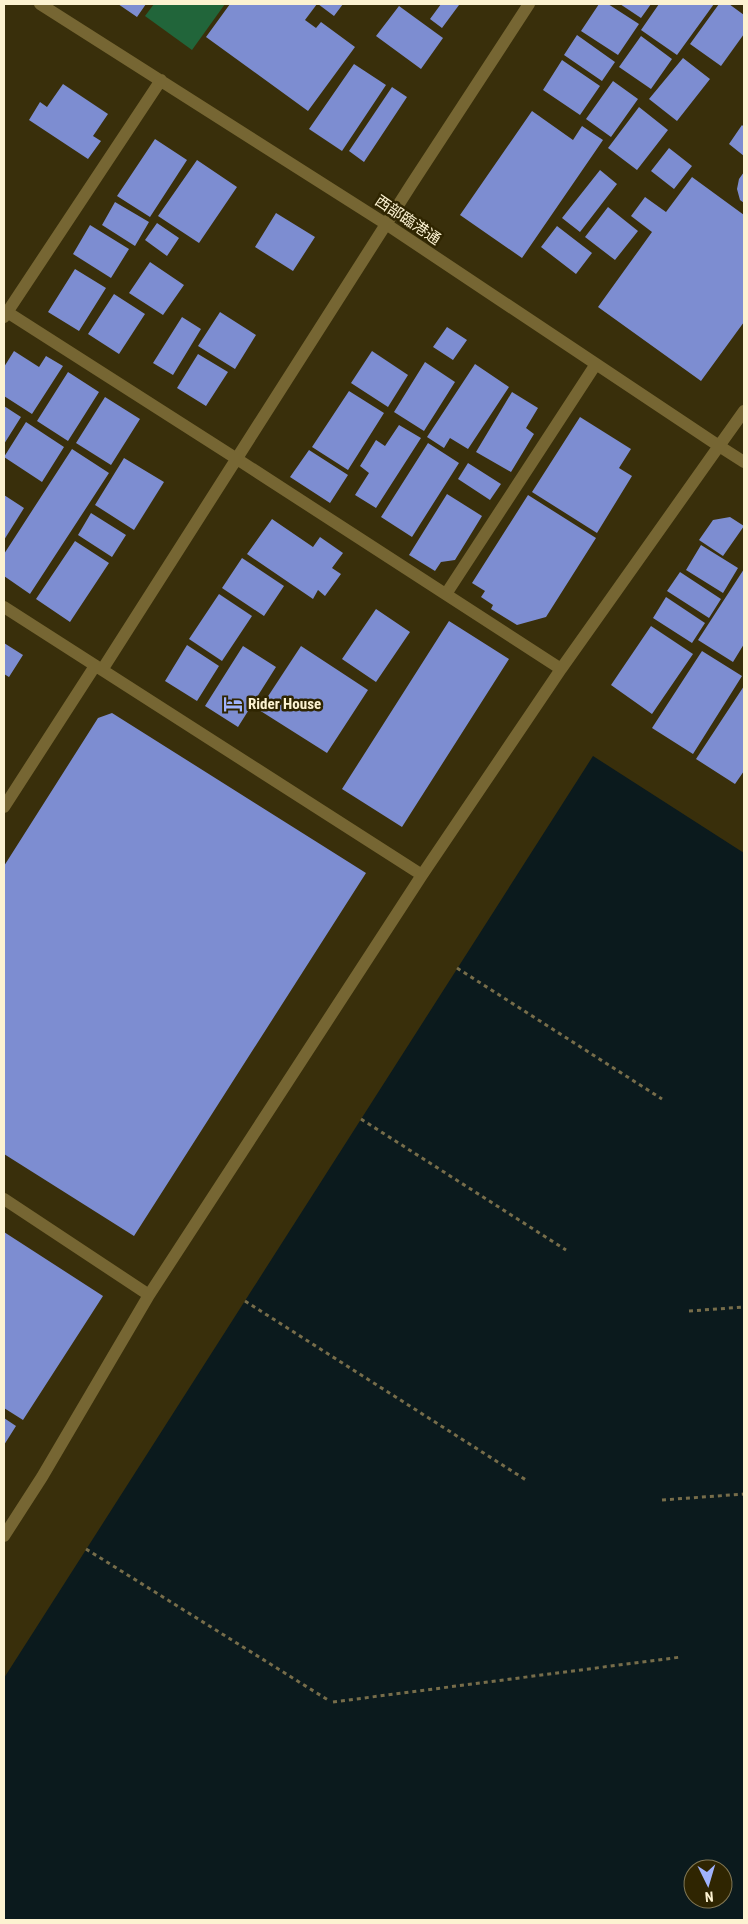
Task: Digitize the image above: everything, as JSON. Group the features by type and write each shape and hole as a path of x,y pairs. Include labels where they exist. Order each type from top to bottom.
{"street":[{"name":"西部臨港通","path":"40,4 386,224 744,462"},
{"path":"4,807 99,668 237,459 386,224 529,4"},
{"path":"161,80 5,314 237,459 560,669"},
{"path":"446,594 596,364"},
{"path":"4,1536 47,1469 149,1295 422,875 560,669 744,411"},
{"path":"4,607 422,875"},
{"path":"4,1199 149,1295"}],"path":[{"path":"457,968 662,1099"},
{"path":"361,1119 566,1250"},
{"path":"245,1301 526,1480"},
{"path":"689,1311 744,1307"},
{"path":"662,1500 744,1494"},
{"path":"86,1549 328,1700"},
{"path":"333,1702 681,1657"}],"green space":[{"path":"154,4 225,4 192,50 145,16"}],"shaded area":[{"path":"593,756 744,853 744,1920 4,1920 4,1678"}],"building":[{"path":"118,4 146,4 137,17"},
{"path":"230,4 317,4 305,20 316,28 321,22 355,47 308,111 206,37"},
{"path":"318,4 343,4 334,16"},
{"path":"441,4 459,5 442,28 430,19"},
{"path":"599,4 608,4 639,24 618,55 581,31"},
{"path":"620,4 651,4 641,18"},
{"path":"659,4 714,4 677,55 641,30"},
{"path":"719,4 729,4 744,15 744,34 721,66 690,44"},
{"path":"399,6 443,38 421,69 376,36"},
{"path":"577,35 615,62 602,81 564,55"},
{"path":"641,36 672,59 651,89 619,67"},
{"path":"683,58 710,79 677,121 649,99"},
{"path":"562,60 600,86 580,115 543,90"},
{"path":"354,64 386,85 342,151 309,129"},
{"path":"613,81 638,99 611,137 586,119"},
{"path":"63,84 108,114 93,136 101,141 88,159 29,120 40,102 47,107"},
{"path":"392,87 407,97 364,162 349,151"},
{"path":"639,107 668,130 637,170 608,148"},
{"path":"532,111 573,140 582,126 603,140 522,258 460,215"},
{"path":"742,125 744,127 744,156 729,144"},
{"path":"155,139 187,160 150,217 117,196"},
{"path":"669,148 692,166 674,189 651,171"},
{"path":"197,160 237,187 199,243 158,216"},
{"path":"600,170 617,184 580,232 562,218"},
{"path":"744,172 744,203 740,200 737,189 739,179"},
{"path":"692,177 744,215 744,322 701,381 598,307 652,232 631,216 645,197 666,212"},
{"path":"115,202 149,222 135,246 102,225"},
{"path":"608,207 638,231 615,260 585,237"},
{"path":"276,213 315,237 293,271 255,247"},
{"path":"157,223 179,238 167,256 145,240"},
{"path":"90,225 129,249 111,278 73,254"},
{"path":"557,226 592,253 576,274 541,247"},
{"path":"150,262 184,285 163,315 129,293"},
{"path":"75,269 106,288 79,331 48,312"},
{"path":"114,294 145,314 119,354 88,334"},
{"path":"220,312 256,335 235,369 198,346"},
{"path":"182,317 201,329 173,375 153,363"},
{"path":"447,327 467,340 453,360 433,347"},
{"path":"14,351 39,367 46,356 63,366 32,414 4,396 4,367"},
{"path":"372,351 408,375 388,407 351,383"},
{"path":"198,354 228,372 206,406 177,388"},
{"path":"425,362 455,382 424,431 394,412"},
{"path":"475,364 509,387 468,449 450,438 444,448 427,437"},
{"path":"68,372 99,392 68,441 37,421"},
{"path":"349,391 384,413 348,470 312,447"},
{"path":"512,392 538,408 526,428 534,434 511,472 476,452"},
{"path":"105,397 140,419 111,465 76,443"},
{"path":"4,406 21,417 4,444"},
{"path":"580,417 631,449 619,468 632,476 597,533 532,492"},
{"path":"26,422 64,447 42,482 4,457"},
{"path":"399,425 421,438 376,508 355,495 369,473 360,466 376,440 385,446"},
{"path":"428,443 459,463 412,537 381,517"},
{"path":"72,449 109,473 30,594 4,576 4,554"},
{"path":"309,450 348,475 330,503 290,477"},
{"path":"124,458 164,482 134,530 95,505"},
{"path":"468,463 501,484 490,500 458,479"},
{"path":"447,494 482,516 455,560 441,562 435,571 409,555"},
{"path":"4,495 24,508 4,540"},
{"path":"528,495 596,538 546,617 517,625 491,609 493,605 481,597 485,591 472,583"},
{"path":"91,513 126,535 112,557 78,535"},
{"path":"730,517 744,526 723,556 699,540 713,520"},
{"path":"272,519 313,547 320,537 343,553 332,568 341,574 325,596 318,590 313,599 247,554"},
{"path":"75,541 109,563 70,622 36,599"},
{"path":"701,545 738,568 723,593 686,570"},
{"path":"242,558 284,586 264,616 222,588"},
{"path":"744,569 744,644 733,662 698,640"},
{"path":"680,572 721,599 709,618 667,591"},
{"path":"219,594 252,616 222,661 189,639"},
{"path":"666,597 705,623 692,643 653,618"},
{"path":"376,609 410,632 376,682 342,659"},
{"path":"449,621 509,659 402,827 342,789"},
{"path":"651,626 693,654 652,714 611,685"},
{"path":"4,643 23,655 9,677 4,674"},
{"path":"187,645 219,666 197,701 165,681"},
{"path":"243,646 276,667 238,727 205,706"},
{"path":"301,646 368,690 327,753 259,710"},
{"path":"702,651 742,676 693,754 652,728"},
{"path":"744,686 744,771 735,784 696,759"},
{"path":"112,713 366,873 134,1236 4,1154 4,866 98,718"},
{"path":"4,1232 103,1296 23,1420 4,1408"},
{"path":"4,1418 16,1426 4,1445"}],"place":[{"name":"Rider House","path":"233,704"}]}
